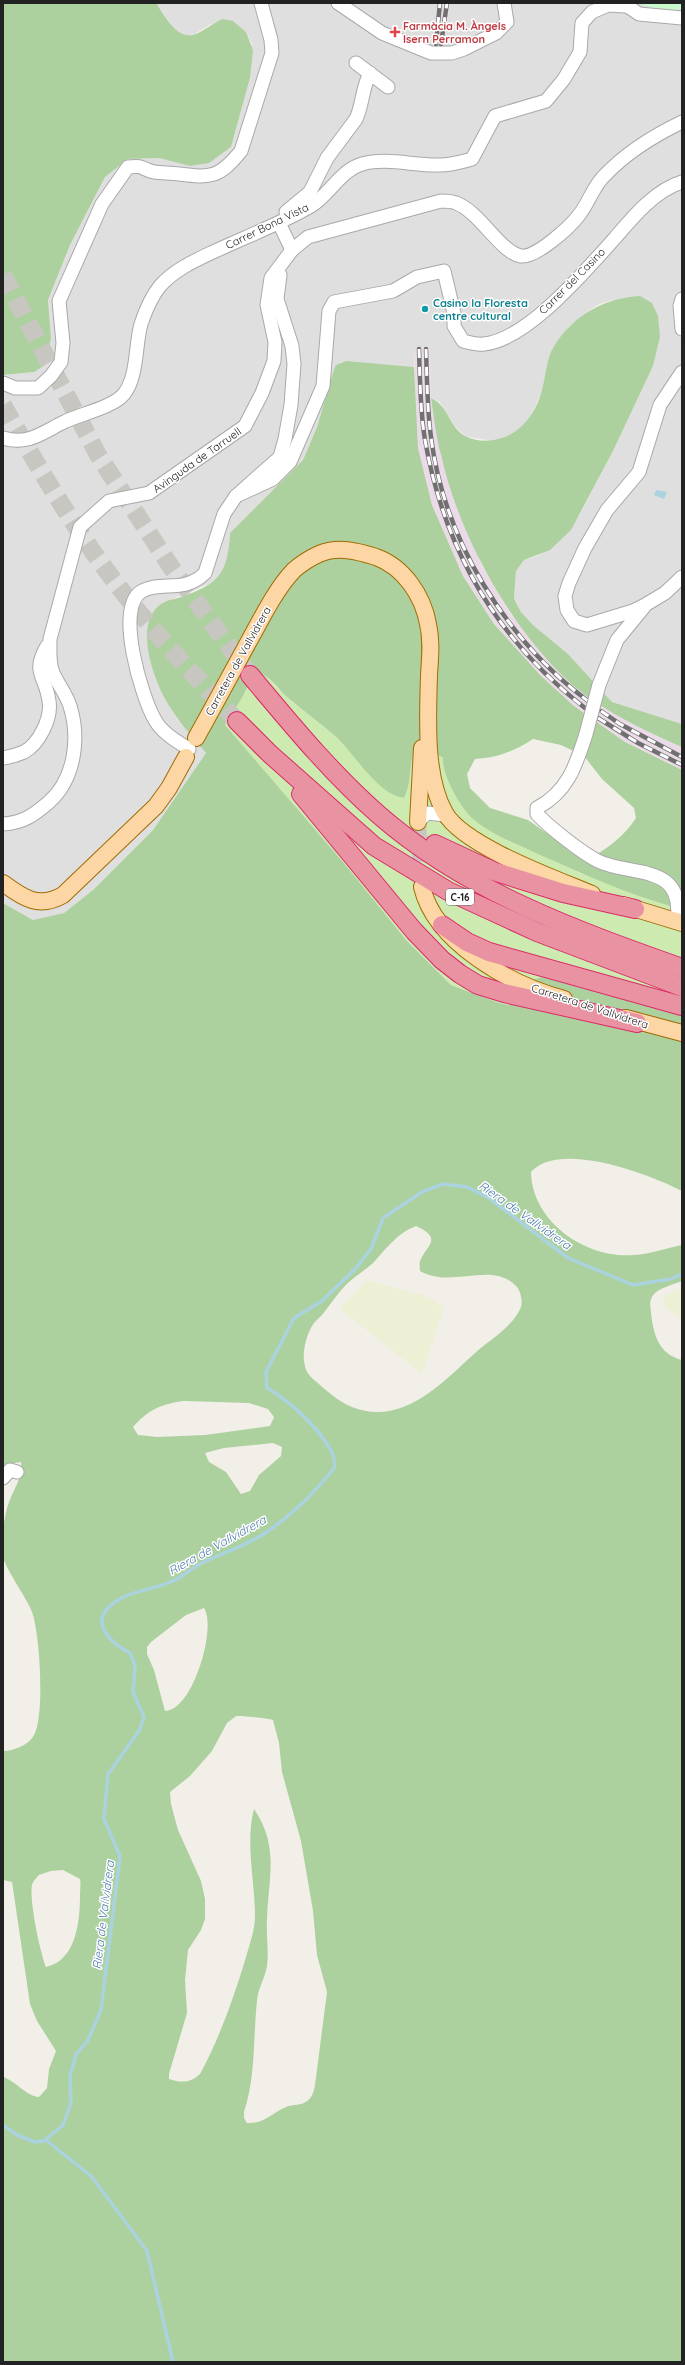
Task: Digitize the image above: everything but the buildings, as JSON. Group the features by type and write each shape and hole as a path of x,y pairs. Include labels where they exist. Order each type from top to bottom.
{"highway":[{"name":"C-16","path":"250,675 312,750 380,816 429,853 469,878 528,909 601,939 682,968"},
{"name":"C-16","path":"237,721 270,754 374,846 448,891 537,932 682,987"},
{"path":"292,725 322,749 383,806 438,846 493,872 563,893 635,909"},
{"path":"270,754 414,931 442,960 460,974 478,984 504,994 637,1022"},
{"path":"442,925 467,942 488,952 682,1006"}],"main road":[{"name":"Carretera de Vallvidrera","path":"3,883 18,894 36,902 50,902 63,895 156,806 169,788 255,630 283,584 302,564 317,555 332,550 359,551 379,558 397,570 417,592 426,614 429,631 428,703 434,781 446,814 468,834 502,856 600,897 680,922"},
{"name":"Carretera de Vallvidrera","path":"418,822 423,739 428,703"},
{"name":"Carretera de Vallvidrera","path":"422,886 430,908 442,925 464,948 481,961 522,984 549,995 591,1006 637,1022 682,1033"}],"street":[{"path":"3,383 16,388 38,388 52,376 61,362 63,343 59,301 102,204 128,167 142,165 152,171 203,178 216,174 234,160 241,151 272,53 271,40 261,3"},
{"path":"338,3 382,33 431,54 452,53 496,33 507,22 504,3"},
{"path":"625,4 639,14 682,18"},
{"name":"Carrer Bona Vista","path":"3,438 19,442 39,436 65,421 96,412 124,394 132,375 141,323 160,286 176,272 195,260 283,220 319,201 352,168 361,164 393,162 439,166 454,165 472,159 495,116 546,101 564,79 580,52 582,23 592,12 608,5 625,4"},
{"path":"356,63 388,87"},
{"path":"190,748 168,735 155,721 148,703 131,641 131,608 134,599 142,591 183,586 199,579 205,573 219,525 224,514 236,496 280,457 285,439 292,392 294,364 292,346 277,299 277,287 280,275 292,250 283,220 286,211 310,192 327,158 356,118 359,112 364,84 370,73"},
{"name":"Avinguda de Tarruell","path":"3,824 22,822 34,815 52,800 70,770 74,755 70,707 52,671 50,661 50,640 70,558 80,527 108,501 149,493 245,426 262,393 274,361 275,342 267,305 268,288 271,278 292,250 308,237 441,201 455,203 472,213 511,252 521,256 535,252 558,236 579,215 603,176 624,156 682,122"},
{"name":"Carrer del Casino","path":"236,496 273,479 290,462 323,386 330,311 334,302 393,291 417,277 444,271 454,313 454,326 463,341 485,344 498,340 520,331 588,268 641,210 669,188 681,182"},
{"path":"682,299 680,306 682,329"},
{"path":"682,372 660,405 639,472 607,510 582,555 569,583 566,596 567,610 574,621 587,625 633,611 645,605 665,593 682,577"},
{"path":"645,605 617,640 599,684 577,765 564,788 550,802 538,808 537,814 596,860 611,866 653,873 665,878 675,888 680,896 680,922"},
{"path":"3,758 25,751 35,741 45,723 50,703 39,671 43,653 50,640"},
{"name":"Carretera de Vallvidrera","path":"418,822 427,813 446,814"},
{"path":"3,1478 10,1470 17,1472"}],"shaded area":[{"path":"156,3 438,3 434,44 443,45 450,3 682,3 682,724 612,702 568,654 533,625 521,612 514,599 516,571 524,560 538,556 579,516 613,451 653,366 660,337 611,300 597,305 574,323 553,347 542,391 530,417 521,429 508,437 493,441 465,436 455,426 440,402 431,398 429,349 415,348 414,367 341,362 334,369 317,427 303,460 230,533 229,552 225,570 209,584 172,599 151,617 147,643 164,696 206,753 153,830 93,890 64,913 33,920 3,903 3,375 34,372 51,338 48,300 70,245 105,177 128,159 159,158 190,166 209,162 231,147 250,78 252,44 246,32 233,21 209,25 193,35 182,35 175,30"},
{"path":"438,3 450,3 443,45 434,44"},
{"path":"415,348 429,349 431,398 441,455 453,497 482,566 512,616 568,680 602,705 657,736 682,747 682,770 625,742 574,706 541,676 494,624 463,576 432,505 418,448 414,387"}],"green space":[{"path":"3,3 156,3 174,28 186,35 192,35 200,32 222,19 233,21 246,32 253,50 250,78 231,147 209,163 190,166 159,158 128,159 105,177 70,245 48,300 51,338 45,365 34,372 3,375"},
{"path":"637,3 682,3 682,10 649,7"},
{"path":"640,296 652,303 658,316 660,337 653,366 613,451 571,530 550,550 524,560 516,571 514,599 521,612 533,625 568,654 612,702 682,724 682,747 637,726 592,700 567,680 545,658 525,632 506,605 489,576 473,547 460,516 449,485 439,448 431,398 442,406 455,427 465,436 486,441 506,436 520,427 532,414 542,390 551,351 571,325 591,310 602,305 614,300"},
{"path":"346,361 414,367 418,448 432,505 463,576 494,624 541,676 574,706 625,742 682,770 682,909 610,885 505,839 480,825 468,814 453,790 445,773 443,758 418,742 413,755 409,784 404,798 394,795 385,789 367,772 335,736 260,673 255,671 242,698 225,725 342,861 406,940 451,985 508,1005 518,1003 533,980 542,977 682,1016 682,1191 648,1176 627,1169 582,1159 562,1159 544,1163 531,1172 534,1190 541,1207 551,1221 565,1234 581,1244 598,1251 616,1255 634,1255 682,1245 682,1281 667,1286 654,1294 651,1298 650,1305 653,1328 658,1342 667,1353 682,1360 682,2362 3,2362 3,2077 30,2094 39,2097 47,2088 49,2069 56,2051 37,2021 30,2004 12,1882 3,1880 3,1751 20,1747 32,1739 34,1735 39,1711 40,1675 37,1638 32,1612 7,1567 3,1556 5,1515 21,1473 21,1462 3,1465 3,903 33,920 64,913 93,890 153,830 206,753 178,719 159,687 148,649 148,623 153,612 161,604 194,592 213,582 224,567 229,547 230,533 303,460 317,427 336,365","holes":["533,739 561,745 584,756 602,779 634,808 636,818 631,825 614,842 586,861 528,820 490,808 470,788 467,774 475,759 498,755","416,1226 429,1235 431,1239 431,1242 420,1261 420,1271 432,1276 444,1277 494,1275 505,1278 515,1285 520,1292 522,1304 517,1314 507,1327 435,1389 404,1407 388,1411 370,1412 341,1402 308,1374 304,1361 305,1346 313,1324 342,1289 373,1263 392,1242 403,1233","184,1401 249,1403 268,1409 274,1417 270,1426 205,1435 157,1437 138,1435 133,1427 150,1412 168,1404","273,1443 282,1447 281,1456 259,1475 250,1491 241,1494 226,1472 209,1462 205,1453 224,1448","204,1608 207,1618 207,1632 205,1649 200,1667 185,1698 175,1707 165,1711 154,1670 147,1654 147,1647 151,1642 186,1615","236,1716 273,1720 279,1743 282,1772 301,1841 313,1911 317,1955 327,1992 315,2085 309,2100 305,2103 281,2109 263,2120 253,2123 247,2123 244,2118 244,2112 251,2085 258,1996 267,1966 267,1920 271,1863 267,1837 262,1823 254,1809 251,1822 250,1849 255,1903 255,1921 241,1972 220,2031 200,2074 189,2081 169,2079 169,2074 187,2013 185,1980 188,1950 201,1930 205,1919 205,1899 201,1881 178,1830 171,1804 170,1792 190,1776 212,1751 227,1723","63,1870 80,1879 80,1904 75,1938 64,1956 56,1963 46,1967 38,1938 31,1892 32,1885 39,1875 51,1871"]},
{"path":"255,671 264,674 291,701 335,736 380,784 410,778 412,759 417,742 443,758 474,819 490,831 580,873 682,909 682,1016 635,1003 518,1003 508,1005 451,985 406,940 225,725 242,698"},
{"path":"367,1280 429,1297 444,1308 422,1374 340,1309"},
{"path":"682,1287 682,1321 663,1305 664,1296"}],"water":[{"path":"656,490 667,492 664,499 654,495"}],"waterway":[{"name":"Riera de Vallvidrera","path":"3,2125 17,2135 35,2142 44,2141 63,2125 71,2103 70,2076 76,2055 88,2040 101,2010 120,1856 104,1819 108,1774 139,1731 144,1717 133,1692 135,1665 130,1653 118,1646 107,1635 102,1622 103,1616 107,1609 121,1598 173,1581 200,1564 262,1535 282,1521 301,1504 335,1467 332,1452 312,1424 285,1400 267,1388 266,1372 294,1318 322,1301 355,1269 371,1249 383,1218 422,1192 443,1184 467,1187 489,1198 568,1258 633,1285 671,1279 682,1274"},
{"path":"46,2140 92,2177 147,2251 173,2362"}],"tunnel":[{"path":"3,275 98,455 171,567 250,675"},
{"path":"3,405 69,516 127,598 157,634 237,721"},
{"path":"418,822 422,884"}],"railway":[{"path":"436,44 440,3"},
{"path":"441,44 447,3"},
{"path":"419,349 421,406 425,440 434,480 446,518 461,555 479,589 501,622 526,653 554,681 585,708"},
{"path":"426,349 427,393 431,437 438,475 449,513 465,550 484,585 506,618 531,648 558,676 588,701"},
{"path":"601,711 620,724 682,757"},
{"path":"598,718 638,743 682,765"}],"place":[{"name":"Farmàcia M. Àngels Isern Perramon","path":"395,32"},
{"name":"Casino la Floresta centre cultural","path":"425,309"}]}
